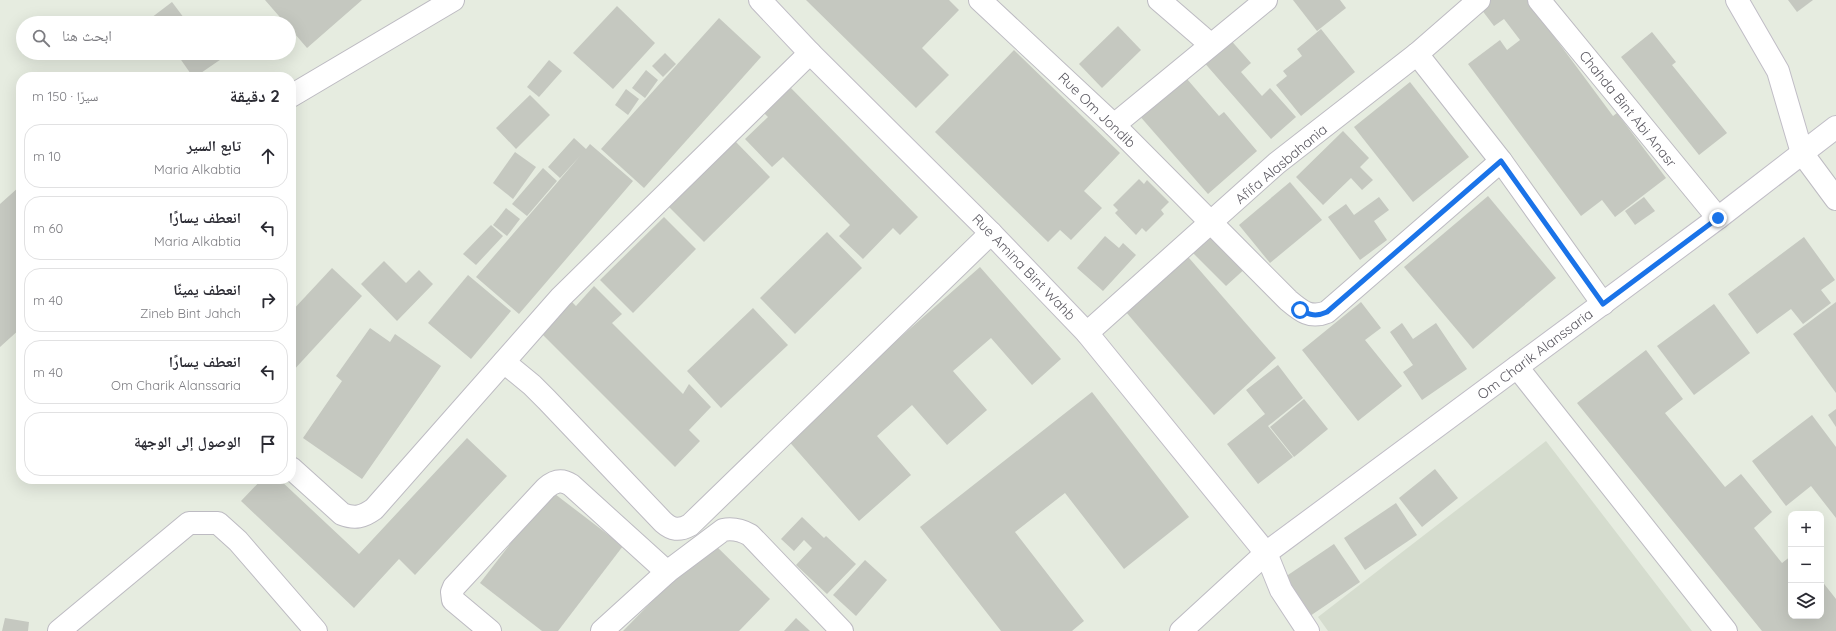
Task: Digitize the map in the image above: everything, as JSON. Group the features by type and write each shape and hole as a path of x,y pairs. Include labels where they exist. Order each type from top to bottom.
{"street":[{"path":"296,93 453,0"},
{"name":"Rue Amina Bint Wahb","path":"760,0 810,53 991,233 1087,333 1266,553 1281,590 1308,631"},
{"name":"Rue Om Jondib","path":"980,0 1114,125 1288,300 1309,315 1319,316 1327,312 1501,161"},
{"path":"1159,0 1210,44"},
{"path":"1114,125 1210,44 1266,0"},
{"name":"Afifa Alasbahania","path":"1087,333 1277,163 1417,54 1479,0"},
{"name":"Chahda Bint Abi Anasr","path":"1539,0 1718,218"},
{"path":"1737,0 1778,71 1802,153 1836,199"},
{"path":"296,473 342,514 351,517 358,517 367,514 374,509 561,297 810,53"},
{"path":"1417,54 1501,161 1603,304"},
{"name":"Om Charik Alanssaria","path":"1181,631 1266,553 1603,304 1836,127"},
{"path":"504,362 542,395 663,522 669,527 680,529 690,525 991,233"},
{"path":"1517,367 1726,631"},
{"path":"490,631 453,600 452,592 454,587 546,488 558,481 566,481 571,485 666,572"},
{"path":"60,631 189,523 218,523 238,541 316,631"},
{"path":"602,631 666,572 723,530 738,529 750,535 842,631"}],"shaded area":[{"path":"1546,441 1692,631 1328,631 1318,617"}],"building":[{"path":"265,0 362,0 307,48 296,35 296,16 279,16"},
{"path":"806,0 949,0 959,10 922,48 949,75 916,108"},
{"path":"1293,0 1340,0 1346,8 1317,31"},
{"path":"1484,0 1527,0 1613,116 1617,113 1666,178 1615,217 1602,200 1581,216 1468,64 1500,40 1507,50 1520,40 1504,19 1494,26 1478,5"},
{"path":"1788,0 1813,0 1797,12"},
{"path":"172,2 182,16 154,16"},
{"path":"617,6 655,43 613,89 573,53"},
{"path":"719,18 761,57 644,188 601,149"},
{"path":"1118,26 1141,50 1102,88 1079,64"},
{"path":"1321,29 1355,72 1301,116 1276,85 1287,76 1283,71 1302,56 1297,49"},
{"path":"1652,32 1676,62 1672,65 1727,133 1699,155 1621,57"},
{"path":"1228,37 1251,63 1241,72 1262,96 1270,88 1296,117 1271,139 1202,60"},
{"path":"1014,50 1120,153 1084,191 1102,208 1071,240 1060,230 1048,242 935,132"},
{"path":"665,53 676,64 663,77 652,66"},
{"path":"181,60 220,60 202,72 190,72"},
{"path":"549,60 562,71 539,97 527,87"},
{"path":"646,70 658,80 645,98 632,88"},
{"path":"1187,79 1219,116 1224,112 1257,151 1208,194 1138,114 1165,90 1169,94"},
{"path":"1410,82 1469,157 1413,202 1354,127"},
{"path":"787,84 918,217 900,235 893,228 863,259 839,236 850,225 783,157 772,167 745,139 768,117 761,110"},
{"path":"626,89 639,99 628,115 615,105"},
{"path":"530,95 550,115 516,149 496,128"},
{"path":"1343,131 1369,158 1360,167 1373,180 1362,190 1351,178 1323,205 1296,177"},
{"path":"574,138 586,149 590,144 633,181 519,314 476,277 580,156 560,178 548,167"},
{"path":"735,141 770,177 704,242 669,207"},
{"path":"515,152 536,167 513,199 493,183"},
{"path":"543,168 557,181 527,216 512,204"},
{"path":"1139,179 1144,184 1147,180 1169,202 1161,210 1164,214 1146,232 1142,228 1136,235 1115,213 1118,210 1113,205"},
{"path":"1290,182 1322,220 1270,263 1239,225"},
{"path":"16,190 16,333 0,347 0,204"},
{"path":"1488,196 1556,278 1473,349 1404,267"},
{"path":"1379,197 1389,210 1374,221 1387,240 1360,260 1328,217 1346,204 1354,215"},
{"path":"1644,197 1655,211 1635,225 1625,211"},
{"path":"506,208 520,219 507,236 493,225"},
{"path":"664,217 696,249 633,313 600,280"},
{"path":"491,225 503,236 476,265 463,254"},
{"path":"827,232 862,268 795,334 760,298"},
{"path":"1215,232 1248,266 1226,286 1193,253"},
{"path":"1105,236 1119,248 1123,243 1136,255 1103,291 1077,268"},
{"path":"1804,237 1835,280 1821,290 1831,303 1803,324 1791,309 1757,334 1728,294"},
{"path":"1183,251 1276,358 1214,415 1120,305"},
{"path":"384,261 406,283 419,270 433,284 397,321 361,284"},
{"path":"980,267 1061,359 1032,385 991,338 953,371 987,410 947,445 912,405 877,436 911,475 859,521 786,438"},
{"path":"332,268 362,296 296,368 296,307"},
{"path":"468,275 511,311 471,359 428,323"},
{"path":"594,286 622,314 612,323 683,394 689,384 711,407 689,430 700,441 675,467 536,328 571,301 576,306"},
{"path":"1361,302 1381,328 1365,340 1402,386 1358,421 1302,350"},
{"path":"1836,302 1836,393 1793,334"},
{"path":"1714,304 1750,353 1694,395 1657,346"},
{"path":"753,308 788,345 721,408 687,371"},
{"path":"1402,323 1413,339 1436,323 1467,369 1422,400 1403,372 1413,365 1390,332"},
{"path":"370,328 390,342 395,334 441,366 362,479 303,438 342,381 336,376"},
{"path":"1646,350 1683,399 1665,413 1725,487 1741,474 1772,512 1754,528 1782,563 1788,558 1788,619 1824,619 1824,584 1836,599 1836,631 1762,631 1577,403"},
{"path":"1278,365 1303,398 1268,426 1293,457 1258,484 1227,444 1265,414 1246,390"},
{"path":"1092,392 1189,517 1124,569 1065,493 1015,532 1084,621 1072,631 1001,631 920,527"},
{"path":"1304,399 1328,429 1294,457 1270,427"},
{"path":"1836,409 1836,427 1828,415"},
{"path":"1812,415 1836,447 1836,518 1811,486 1786,506 1752,461"},
{"path":"467,438 507,476 415,575 399,559 354,608 241,501 257,484 284,484 359,554"},
{"path":"1435,469 1458,498 1422,527 1399,498"},
{"path":"551,491 623,546 558,631 542,631 480,583"},
{"path":"1396,503 1417,535 1365,570 1344,538"},
{"path":"802,517 824,538 826,536 856,564 827,594 796,565 812,548 804,540 794,551 781,539"},
{"path":"711,541 770,599 739,631 623,631"},
{"path":"1334,544 1360,582 1310,616 1285,577"},
{"path":"865,560 887,580 856,616 833,595"},
{"path":"5,618 29,622 28,631 2,631"},
{"path":"796,618 810,631 784,631"}],"route":[{"path":"1300,310 1309,315 1319,316 1327,312 1501,161 1603,304 1718,218"}]}
